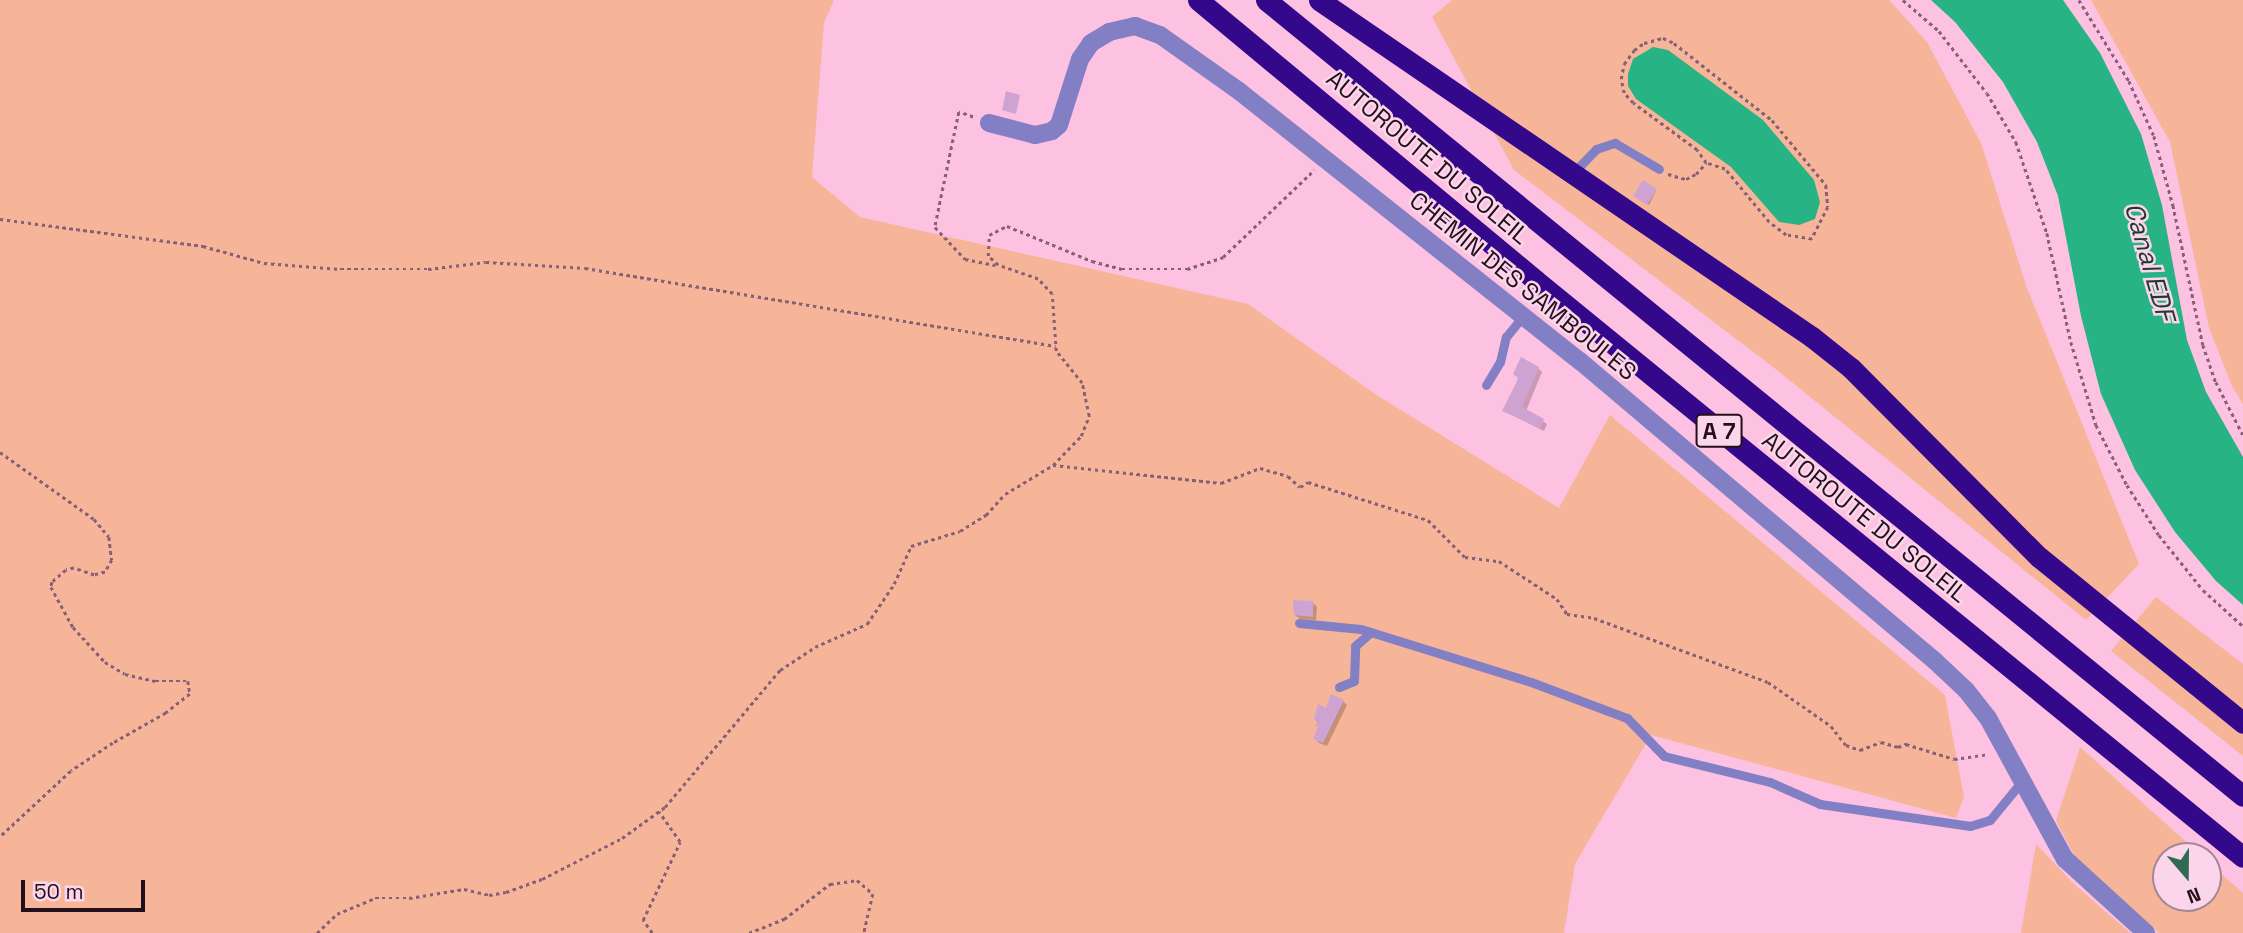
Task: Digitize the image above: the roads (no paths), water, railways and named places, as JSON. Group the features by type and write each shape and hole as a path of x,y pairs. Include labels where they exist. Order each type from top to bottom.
{"highway":[{"name":"AUTOROUTE DU SOLEIL","path":"1198,0 1535,280 2243,857"},
{"name":"AUTOROUTE DU SOLEIL","path":"1266,0 2243,796"},
{"path":"1319,0 1812,337 1850,368 2039,557 2243,723"}],"street":[{"name":"CHEMIN DES SAMBOULES","path":"989,122 1035,135 1052,131 1059,125 1080,59 1091,43 1109,32 1135,26 1160,35 1172,43 1239,91 1523,316 1935,661 1966,690 1988,719 2064,859 2146,933"}],"lane":[{"path":"1572,174 1597,149 1615,143 1659,169"},
{"path":"1486,385 1500,362 1506,337 1523,316"},
{"path":"1299,622 1371,632 1531,682 1627,718 1664,756 1770,782 1820,804 1970,826 1990,820 2022,781"},
{"path":"1339,687 1354,681 1355,646 1371,632"}],"water":[{"name":"Canal EDF","path":"1931,0 2063,0 2100,53 2141,134 2162,205 2187,340 2206,392 2243,457 2243,605 2216,581 2175,532 2135,470 2101,394 2081,316 2058,196 2037,142 2003,82 1955,22"},
{"path":"1653,47 1668,50 1763,120 1814,180 1820,202 1815,219 1799,225 1779,222 1731,167 1636,99 1628,86 1628,74 1633,59"}]}
